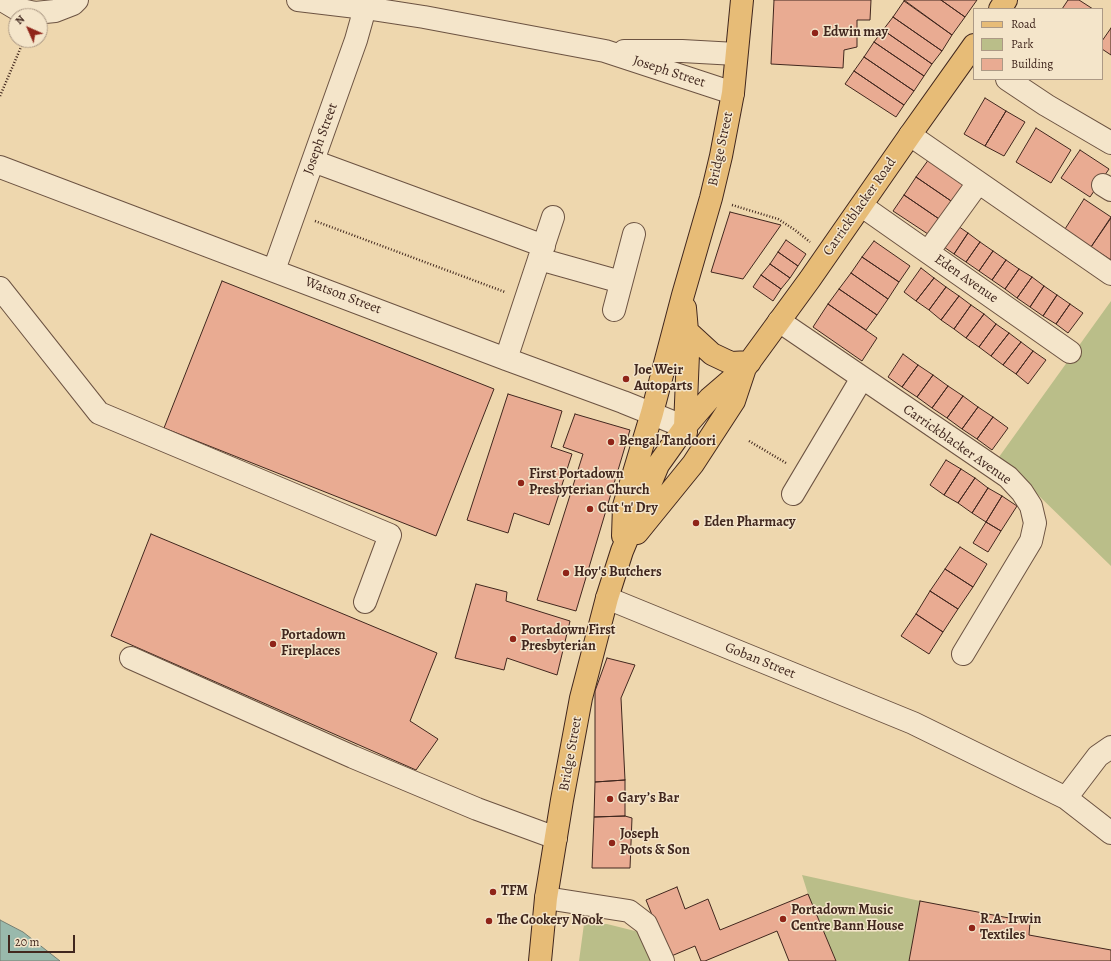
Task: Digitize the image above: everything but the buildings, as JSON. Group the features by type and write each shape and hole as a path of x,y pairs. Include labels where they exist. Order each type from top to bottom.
{"main road":[{"name":"Bridge Street","path":"622,551 624,506 652,413 683,294 711,198 721,156 732,93 742,0"},
{"name":"Carrickblacker Road","path":"685,427 710,398 748,365 862,206 910,136 972,52"},
{"name":"Bridge Street","path":"622,551 693,464 685,427 687,331 683,294"},
{"path":"687,331 712,354 731,363 748,365"},
{"name":"Carrickblacker Road","path":"693,464 734,401 748,365"},
{"name":"Bridge Street","path":"540,961 546,898 581,698 607,598 622,551 658,465 685,427"}],"street":[{"path":"2,0 17,9 36,13 55,11 73,4 77,0"},
{"name":"Joseph Street","path":"298,0 365,8 425,8 605,51 732,93"},
{"name":"Joseph Street","path":"274,270 356,40 365,8"},
{"name":"Joseph Street","path":"605,51 682,51 736,54"},
{"path":"1009,80 1111,143"},
{"path":"910,136 1111,274"},
{"path":"313,161 621,282"},
{"name":"Watson Street","path":"0,167 652,413 685,427"},
{"path":"928,252 978,183"},
{"name":"Eden Avenue","path":"862,206 1070,352"},
{"path":"506,359 553,217"},
{"path":"614,310 634,234"},
{"path":"0,288 99,413 390,535 365,602"},
{"name":"Carrickblacker Avenue","path":"779,321 1008,477 1022,492 1031,506 1035,524 1031,541 963,654"},
{"path":"793,494 862,378"},
{"name":"Goban Street","path":"607,598 913,723 1066,798 1111,833"},
{"path":"131,658 353,757 477,809 556,838"},
{"path":"1066,798 1098,756 1111,747"},
{"path":"546,898 629,912 646,924 663,961"}],"path":[{"path":"0,96 21,48"},
{"path":"711,198 778,219 795,230 827,255"},
{"path":"294,213 526,299"},
{"path":"749,441 805,474"}],"green space":[{"path":"1111,301 1111,566 999,457"},
{"path":"802,875 920,901 909,961 836,961 808,894"},
{"path":"584,924 607,924 639,932 651,961 579,961"}],"shaded area":[{"path":"0,920 23,932 60,961 0,961"}],"place":[{"name":"Edwin may","path":"815,33"},
{"name":"Joe Weir Autoparts","path":"626,379"},
{"name":"Bengal Tandoori","path":"611,442"},
{"name":"First Portadown Presbyterian Church","path":"521,483"},
{"name":"Cut 'n' Dry","path":"590,509"},
{"name":"Eden Pharmacy","path":"696,523"},
{"name":"Hoy's Butchers","path":"566,573"},
{"name":"Portadown First Presbyterian","path":"513,639"},
{"name":"Portadown Fireplaces","path":"273,644"},
{"name":"Gary’s Bar","path":"610,799"},
{"name":"Joseph Poots & Son","path":"612,843"},
{"name":"TFM","path":"493,892"},
{"name":"Portadown Music Centre Bann House","path":"783,919"},
{"name":"The Cookery Nook","path":"489,921"},
{"name":"R.A. Irwin Textiles","path":"972,928"}]}
